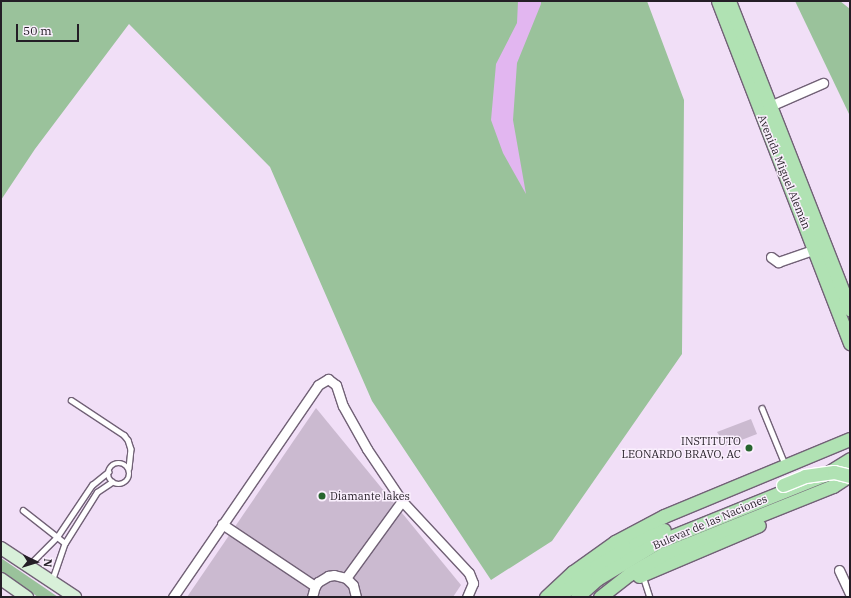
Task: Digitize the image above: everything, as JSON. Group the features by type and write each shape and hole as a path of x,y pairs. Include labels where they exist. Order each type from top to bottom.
{"main road":[{"name":"Avenida Miguel Alemán","path":"718,1 758,108 815,249 850,343"},
{"name":"Avenida Miguel Alemán","path":"729,1 770,106 847,288 850,309"},
{"path":"546,597 573,572 615,542 664,516 844,442 850,431"},
{"name":"Bulevar de las Naciones","path":"576,597 597,579 658,542 826,474 850,459"},
{"path":"558,597 596,566 656,534 805,476 834,472 849,482"},
{"path":"615,586 849,482"},
{"name":"Bulevar de las Naciones","path":"600,597 629,574 663,554 833,486 849,482"},
{"path":"1,548 75,597"},
{"path":"1,579 27,597"}],"street":[{"path":"770,106 823,83"},
{"path":"771,257 778,262 815,249"},
{"path":"173,597 318,385 328,379 336,385 343,406 367,449 402,501 469,573 473,583 467,597"},
{"path":"346,578 402,501"},
{"path":"222,524 315,586"},
{"path":"840,570 850,594"},
{"path":"312,597 315,586 318,582 328,576 340,576 346,578 353,585 356,597"}],"lane":[{"path":"71,400 124,435 128,440 131,449 129,468 130,475 127,482 120,485 112,482 108,472"},
{"path":"762,408 786,466"},
{"path":"28,566 57,537 92,485 108,472 115,463 123,463 129,468"},
{"path":"51,581 65,543 97,492 112,482"},
{"path":"23,510 65,543"},
{"path":"643,574 650,597"}],"green space":[{"path":"1,1 647,1 684,100 682,354 552,541 491,580 372,401 270,167 129,24 35,149 1,200"},
{"path":"795,1 840,1 850,9 850,116"},
{"path":"1,558 58,597 38,597 1,572"}],"shaded area":[{"path":"518,1 541,1 517,63 513,120 526,194 503,153 491,120 496,64 517,23"}],"building":[{"name":"Diamante lakes","path":"316,408 461,585 453,597 187,597"},
{"path":"751,419 757,434 726,446 717,432"}],"place":[{"name":"INSTITUTO LEONARDO BRAVO, AC","path":"749,448"},
{"name":"Diamante lakes","path":"322,496"}]}
